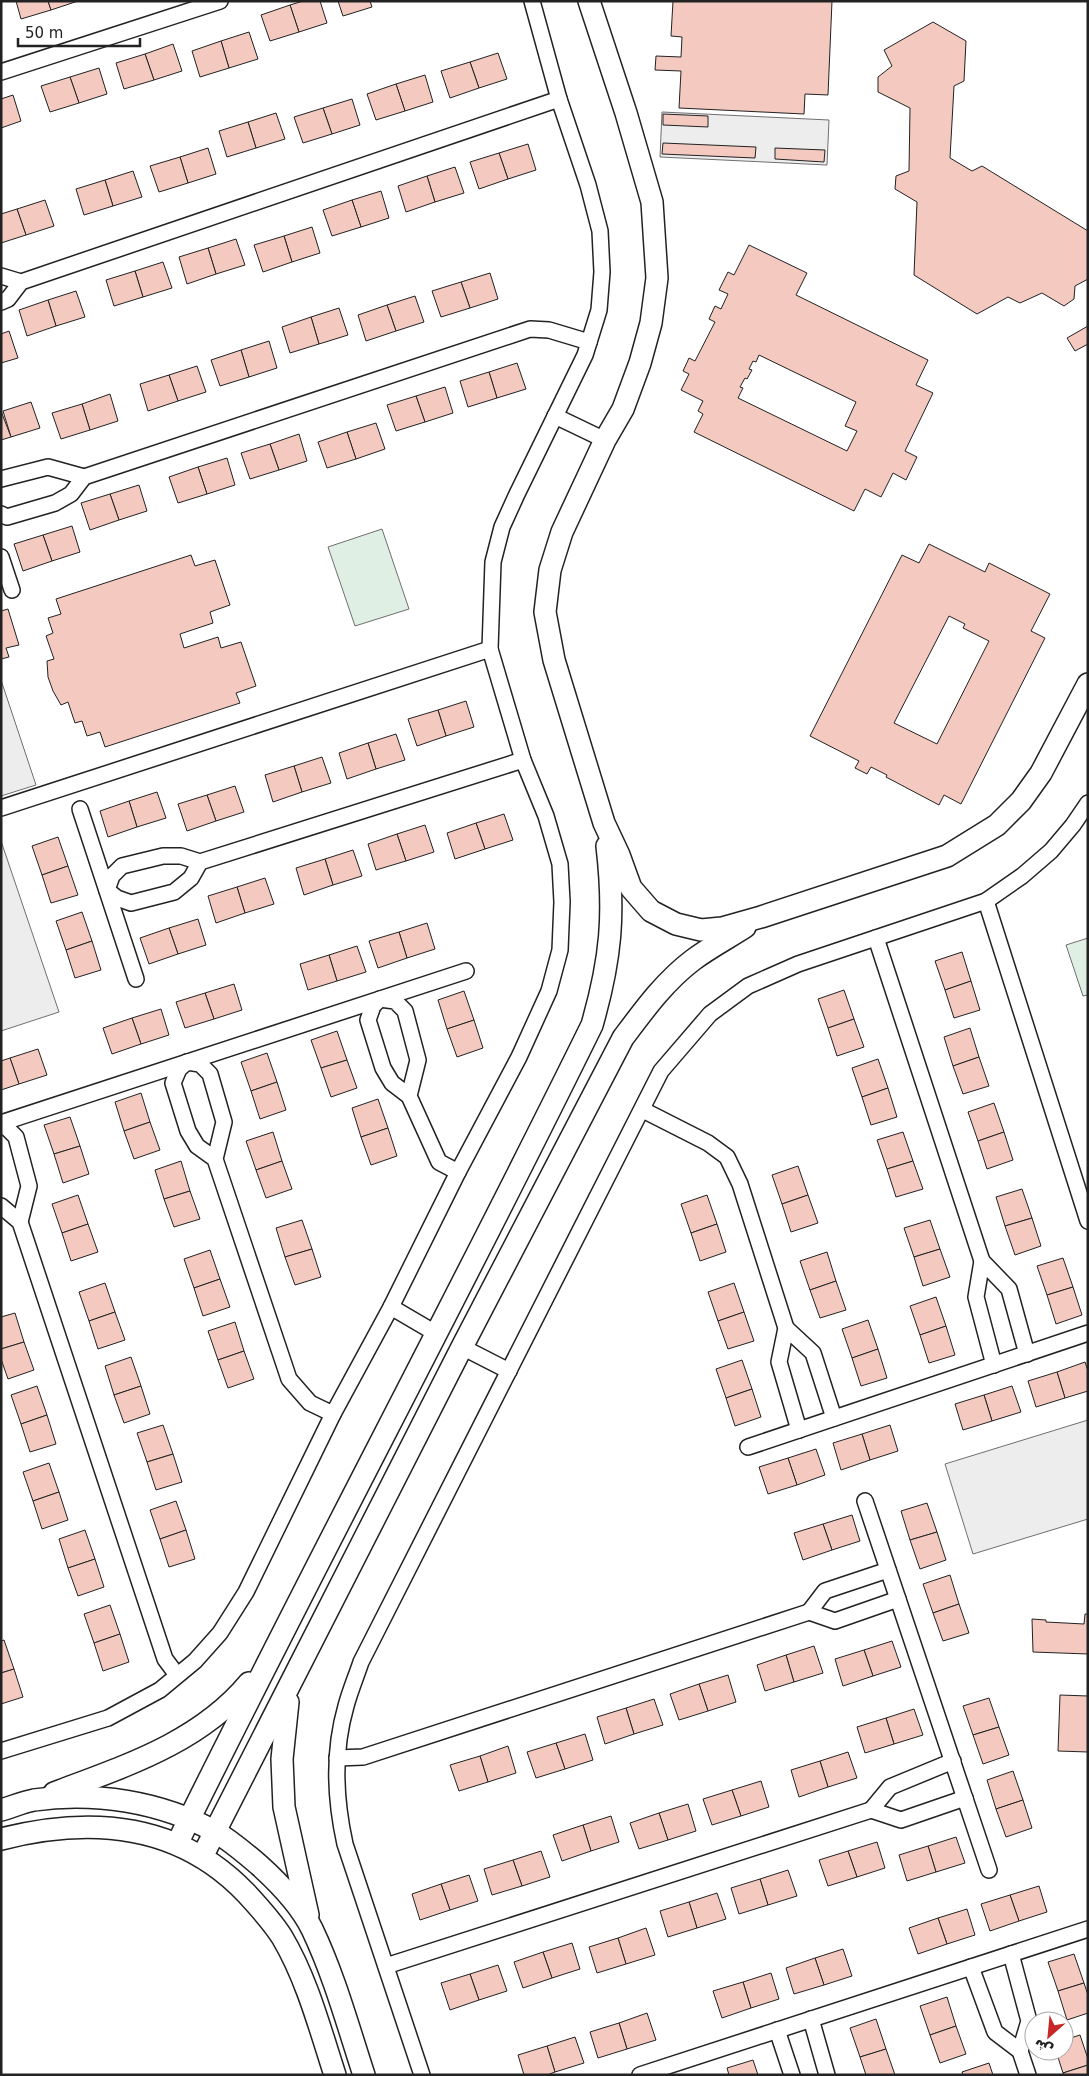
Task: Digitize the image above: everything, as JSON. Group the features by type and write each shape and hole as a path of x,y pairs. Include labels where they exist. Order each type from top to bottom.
{"main road":[{"path":"588,1 626,113 652,202 657,278 651,323 640,363 623,409 605,440 562,532 550,570 545,612 554,660 604,823 619,855 631,888 651,910 676,924 701,930 722,928 946,856 997,825 1022,801 1041,773 1087,686"},
{"path":"177,1844 280,1637 592,1025 601,992 611,937 611,880 604,823"},
{"path":"202,1857 462,1347 623,1038 646,1006 686,966 761,917"},
{"path":"1,1810 34,1800 141,1760 174,1744 205,1724 235,1700 253,1679 280,1637"},
{"path":"290,1685 282,1759 284,1807 311,1928 334,1983 364,2075"},
{"path":"34,1800 93,1797 140,1802 190,1819 215,1832 241,1850 272,1877 291,1898 311,1928"},
{"path":"1,1839 28,1832 72,1826 137,1831 177,1844 215,1864 263,1911 282,1936 296,1964 335,2075"}],"street":[{"path":"1,72 220,1"},
{"path":"1,1751 108,1718 160,1690 195,1661 220,1633 246,1592 333,1414 391,1307 458,1172 520,1057 548,991 560,950 562,902 560,864 546,816 523,760 490,649 493,562 502,527 585,355 599,310 602,272 600,232 588,185 559,99 532,1"},
{"path":"1,302 8,299 21,282 559,99"},
{"path":"1,276 21,282"},
{"path":"1,479 48,467 84,477 530,329 549,330 589,342"},
{"path":"555,416 605,440"},
{"path":"1,514 7,517 55,503 71,494 84,477"},
{"path":"1,557 12,590"},
{"path":"1,808 490,649"},
{"path":"107,890 112,876 122,866 163,856 181,856 200,862 523,760"},
{"path":"422,2075 345,1844 340,1820 337,1758 346,1708 361,1662 662,1071 710,1014 748,986 790,968 986,901 1022,876 1051,851 1073,825 1088,803"},
{"path":"80,809 136,979"},
{"path":"107,890 117,898 131,903 174,892 191,878 200,862"},
{"path":"986,901 1088,1221"},
{"path":"876,938 982,1261 1009,1289 1027,1354"},
{"path":"1,1125 466,971"},
{"path":"380,999 373,1006 368,1020 383,1068 392,1083 409,1096 439,1162 458,1172"},
{"path":"380,999 395,1001 405,1011 418,1060 409,1096"},
{"path":"215,1159 198,1146 188,1131 174,1083 179,1068 187,1062 200,1064 210,1074 224,1122 215,1159 289,1379 310,1403 333,1414"},
{"path":"643,1110 708,1143 727,1157 740,1184 786,1328 779,1362 799,1430"},
{"path":"1,1125 6,1127 16,1137 29,1186 20,1222"},
{"path":"1,1206 20,1222 165,1660 177,1675"},
{"path":"982,1261 976,1297 994,1365"},
{"path":"391,1307 436,1334"},
{"path":"786,1328 814,1353 834,1418"},
{"path":"748,1447 1088,1334"},
{"path":"462,1347 509,1371"},
{"path":"865,1501 989,1870"},
{"path":"337,1758 363,1757 809,1612 825,1591 888,1570"},
{"path":"809,1612 835,1621 898,1599"},
{"path":"386,1966 871,1810 890,1787 953,1762"},
{"path":"871,1810 901,1820 965,1798"},
{"path":"640,2075 1088,1929"},
{"path":"1011,1954 1029,2021 1020,2050 1028,2075"},
{"path":"970,1967 995,2032 1020,2050"},
{"path":"811,2019 827,2075"},
{"path":"777,2030 792,2075"}],"green space":[{"path":"382,529 409,609 355,626 328,547"},
{"path":"1088,938 1088,995 1083,996 1066,945"}],"shaded area":[{"path":"662,112 829,120 827,165 660,157"},
{"path":"1,680 36,785 1,796"},
{"path":"1,841 59,1012 1,1031"},
{"path":"1088,1420 1088,1519 973,1554 945,1464"}],"building":[{"path":"16,1 48,1 51,10 21,19"},
{"path":"48,1 78,1 51,10"},
{"path":"303,1 320,1 327,23 299,32 290,5"},
{"path":"338,1 370,1 372,7 343,16"},
{"path":"673,1 832,1 828,95 805,94 804,114 679,108 681,71 655,70 656,56 681,57 682,37 671,36"},
{"path":"290,5 299,32 270,41 261,15"},
{"path":"933,22 966,41 964,81 954,86 950,158 972,171 982,166 1088,231 1088,279 1075,286 1074,299 1064,306 1042,293 1020,303 1008,297 977,314 914,275 917,202 895,189 896,176 909,171 910,108 878,92 878,77 892,66 884,50"},
{"path":"249,32 258,59 229,68 221,41"},
{"path":"221,41 229,68 200,77 192,51"},
{"path":"173,44 182,71 154,80 145,54"},
{"path":"498,53 507,79 479,88 470,62"},
{"path":"145,54 154,80 124,89 116,63"},
{"path":"470,62 479,88 450,98 441,71"},
{"path":"99,68 107,94 79,103 70,77"},
{"path":"425,75 433,102 405,111 396,84"},
{"path":"70,77 79,103 50,112 41,86"},
{"path":"396,84 405,111 376,120 367,94"},
{"path":"13,95 21,121 1,128 1,99"},
{"path":"352,99 360,125 332,134 323,108"},
{"path":"323,108 332,134 303,143 294,117"},
{"path":"276,113 285,139 256,148 248,122"},
{"path":"663,114 708,116 708,127 663,125"},
{"path":"248,122 256,148 227,157 219,131"},
{"path":"663,143 756,147 755,158 662,154"},
{"path":"528,144 536,170 508,179 499,153"},
{"path":"208,148 216,174 188,183 180,157"},
{"path":"775,148 825,150 824,162 775,159"},
{"path":"499,153 508,179 479,189 470,162"},
{"path":"180,157 188,183 159,192 150,166"},
{"path":"455,167 464,193 435,202 427,176"},
{"path":"133,171 142,197 113,206 105,180"},
{"path":"427,176 435,202 406,212 398,186"},
{"path":"105,180 113,206 84,215 76,189"},
{"path":"381,191 389,218 361,227 352,200"},
{"path":"45,200 54,226 26,235 17,209"},
{"path":"352,200 361,227 332,236 323,210"},
{"path":"17,209 26,235 1,243 1,214"},
{"path":"312,227 320,253 292,262 284,236"},
{"path":"284,236 292,262 263,272 254,245"},
{"path":"236,239 245,265 216,274 208,248"},
{"path":"749,245 807,273 796,295 928,360 916,385 933,393 905,451 917,457 906,480 893,473 881,497 865,489 854,511 694,432 703,414 698,411 703,401 681,390 689,374 683,371 689,358 695,361 715,322 709,319 715,306 721,309 728,294 719,290 728,272 734,275","holes":["759,355 856,402 845,426 857,431 847,451 738,398 743,388 740,387 752,370 749,369 753,361 756,362"]},
{"path":"208,248 216,274 187,284 179,257"},
{"path":"163,262 172,288 143,297 135,271"},
{"path":"135,271 143,297 114,306 106,280"},
{"path":"490,273 498,299 470,308 461,282"},
{"path":"461,282 470,308 441,317 432,291"},
{"path":"76,291 85,317 56,326 48,300"},
{"path":"415,296 424,322 396,331 387,305"},
{"path":"48,300 56,326 27,336 19,310"},
{"path":"387,305 396,331 366,341 358,315"},
{"path":"339,308 348,335 319,344 311,317"},
{"path":"311,317 319,344 290,353 282,327"},
{"path":"1088,326 1088,344 1075,351 1067,338"},
{"path":"9,331 18,358 1,363 1,334"},
{"path":"269,341 277,368 249,377 241,350"},
{"path":"241,350 249,377 220,386 211,360"},
{"path":"517,363 526,389 497,398 489,372"},
{"path":"197,366 206,392 178,401 169,375"},
{"path":"489,372 497,398 468,407 460,381"},
{"path":"169,375 178,401 148,411 140,384"},
{"path":"445,387 453,413 425,422 416,396"},
{"path":"110,394 118,421 90,430 82,404"},
{"path":"416,396 425,422 396,431 387,405"},
{"path":"31,402 40,428 11,437 3,411"},
{"path":"82,404 90,430 61,439 52,413"},
{"path":"1,411 11,437 1,440"},
{"path":"376,423 385,449 356,459 347,432"},
{"path":"347,432 356,459 327,468 318,442"},
{"path":"299,434 307,461 279,470 270,444"},
{"path":"270,444 279,470 250,479 241,453"},
{"path":"227,458 235,485 207,494 198,467"},
{"path":"198,467 207,494 178,503 169,477"},
{"path":"139,485 147,511 119,520 110,494"},
{"path":"110,494 119,520 90,530 81,503"},
{"path":"72,526 80,552 52,561 43,535"},
{"path":"43,535 52,561 23,571 14,544"},
{"path":"929,544 985,572 989,563 1050,594 1031,631 1045,638 961,804 944,795 939,805 871,767 867,774 855,768 859,761 810,736 902,555 919,563","holes":["949,616 965,624 963,628 989,641 937,744 894,723"]},
{"path":"191,555 195,566 215,560 230,605 210,612 213,623 180,634 184,648 218,637 221,648 241,642 256,686 236,693 240,703 105,747 100,732 87,736 82,721 75,723 68,702 61,705 48,677 47,661 54,659 46,636 53,633 48,618 61,614 56,599"},
{"path":"8,609 19,645 6,648 9,657 1,659 1,611"},
{"path":"466,701 474,727 446,736 438,710"},
{"path":"438,710 446,736 417,746 408,719"},
{"path":"396,734 405,760 376,769 368,743"},
{"path":"368,743 376,769 347,779 339,753"},
{"path":"322,757 331,783 302,792 294,766"},
{"path":"294,766 302,792 273,802 265,775"},
{"path":"235,786 244,812 216,821 207,795"},
{"path":"157,792 166,818 137,827 129,801"},
{"path":"207,795 216,821 187,831 178,804"},
{"path":"129,801 137,827 108,837 100,811"},
{"path":"504,814 513,840 485,849 476,823"},
{"path":"476,823 485,849 455,859 447,833"},
{"path":"425,825 434,852 406,861 397,834"},
{"path":"397,834 406,861 376,870 368,844"},
{"path":"58,837 68,866 42,875 32,846"},
{"path":"353,850 362,876 333,885 325,859"},
{"path":"325,859 333,885 304,895 296,868"},
{"path":"68,866 78,895 51,903 42,875"},
{"path":"265,878 274,904 245,913 237,887"},
{"path":"237,887 245,913 216,923 208,896"},
{"path":"82,912 92,941 66,950 56,921"},
{"path":"198,919 206,945 178,954 169,928"},
{"path":"427,923 435,949 407,958 399,932"},
{"path":"169,928 178,954 149,964 140,938"},
{"path":"399,932 407,958 378,968 369,941"},
{"path":"92,941 101,970 75,978 66,950"},
{"path":"357,946 366,972 337,981 329,955"},
{"path":"962,952 971,981 945,990 935,961"},
{"path":"329,955 337,981 308,990 300,964"},
{"path":"971,981 980,1010 954,1018 945,990"},
{"path":"234,984 242,1010 214,1019 205,993"},
{"path":"844,990 854,1019 828,1028 818,999"},
{"path":"464,991 474,1020 447,1029 438,1000"},
{"path":"205,993 214,1019 185,1028 176,1002"},
{"path":"161,1009 169,1035 141,1044 132,1018"},
{"path":"132,1018 141,1044 112,1054 103,1028"},
{"path":"854,1019 864,1047 837,1056 828,1028"},
{"path":"474,1020 483,1048 457,1057 447,1029"},
{"path":"970,1028 979,1057 953,1066 944,1037"},
{"path":"337,1031 347,1060 321,1068 311,1040"},
{"path":"38,1049 47,1075 19,1084 10,1058"},
{"path":"267,1053 277,1082 251,1091 241,1062"},
{"path":"979,1057 989,1086 963,1094 953,1066"},
{"path":"10,1058 19,1084 1,1090 1,1061"},
{"path":"878,1059 888,1088 862,1097 852,1068"},
{"path":"347,1060 357,1088 331,1097 321,1068"},
{"path":"277,1082 286,1110 260,1119 251,1091"},
{"path":"888,1088 897,1117 871,1125 862,1097"},
{"path":"141,1093 150,1122 124,1131 115,1102"},
{"path":"378,1099 388,1128 361,1137 352,1108"},
{"path":"994,1103 1004,1132 978,1141 968,1112"},
{"path":"70,1117 80,1146 54,1154 44,1125"},
{"path":"150,1122 160,1150 134,1159 124,1131"},
{"path":"388,1128 397,1156 371,1165 361,1137"},
{"path":"273,1132 282,1161 256,1170 246,1141"},
{"path":"903,1132 913,1161 887,1169 877,1140"},
{"path":"1004,1132 1013,1160 987,1169 978,1141"},
{"path":"80,1146 89,1174 63,1183 54,1154"},
{"path":"181,1161 190,1191 164,1199 155,1170"},
{"path":"282,1161 292,1189 266,1198 256,1170"},
{"path":"913,1161 923,1189 896,1197 887,1169"},
{"path":"798,1166 808,1195 782,1204 772,1175"},
{"path":"1022,1189 1032,1218 1005,1226 996,1197"},
{"path":"190,1191 200,1219 174,1227 164,1199"},
{"path":"78,1195 88,1224 62,1233 52,1204"},
{"path":"707,1195 717,1224 691,1233 681,1204"},
{"path":"808,1195 818,1223 791,1232 782,1204"},
{"path":"1032,1218 1041,1246 1015,1255 1005,1226"},
{"path":"302,1220 312,1249 285,1257 276,1228"},
{"path":"930,1220 940,1249 914,1257 904,1228"},
{"path":"88,1224 98,1252 71,1261 62,1233"},
{"path":"717,1224 726,1252 700,1261 691,1233"},
{"path":"312,1249 321,1277 295,1285 285,1257"},
{"path":"940,1249 950,1277 923,1286 914,1257"},
{"path":"210,1250 220,1279 194,1288 184,1259"},
{"path":"827,1252 836,1281 810,1290 800,1261"},
{"path":"1063,1258 1073,1287 1047,1295 1037,1266"},
{"path":"220,1279 230,1307 203,1316 194,1288"},
{"path":"836,1281 846,1310 820,1318 810,1290"},
{"path":"105,1283 115,1312 89,1321 79,1292"},
{"path":"734,1283 744,1312 718,1321 708,1292"},
{"path":"1073,1287 1082,1315 1056,1324 1047,1295"},
{"path":"936,1297 946,1326 920,1335 910,1306"},
{"path":"115,1312 125,1340 98,1349 89,1321"},
{"path":"744,1312 754,1341 728,1349 718,1321"},
{"path":"15,1313 24,1342 1,1349 1,1317"},
{"path":"868,1320 878,1349 852,1358 842,1329"},
{"path":"235,1322 244,1351 218,1360 208,1331"},
{"path":"946,1326 955,1355 929,1363 920,1335"},
{"path":"24,1342 34,1370 8,1379 1,1359 1,1349"},
{"path":"878,1349 887,1378 861,1386 852,1358"},
{"path":"244,1351 254,1379 228,1388 218,1360"},
{"path":"131,1357 141,1386 114,1395 105,1366"},
{"path":"742,1360 752,1389 726,1398 716,1369"},
{"path":"1085,1362 1088,1371 1088,1391 1065,1398 1057,1372"},
{"path":"1057,1372 1065,1398 1036,1407 1028,1381"},
{"path":"37,1386 47,1415 21,1424 11,1395"},
{"path":"141,1386 150,1414 124,1423 114,1395"},
{"path":"1012,1386 1021,1412 992,1421 984,1395"},
{"path":"752,1389 761,1417 735,1426 726,1398"},
{"path":"984,1395 992,1421 963,1430 955,1404"},
{"path":"47,1415 56,1444 30,1452 21,1424"},
{"path":"163,1425 173,1454 147,1462 137,1433"},
{"path":"890,1425 898,1451 870,1460 862,1434"},
{"path":"862,1434 870,1460 841,1470 833,1443"},
{"path":"816,1449 825,1475 797,1485 788,1458"},
{"path":"173,1454 182,1482 156,1490 147,1462"},
{"path":"788,1458 797,1485 768,1494 759,1467"},
{"path":"49,1463 59,1492 33,1501 23,1472"},
{"path":"59,1492 68,1520 42,1529 33,1501"},
{"path":"176,1501 186,1530 160,1539 150,1510"},
{"path":"927,1503 937,1532 910,1540 901,1511"},
{"path":"852,1515 860,1541 832,1550 823,1524"},
{"path":"823,1524 832,1550 803,1560 794,1533"},
{"path":"85,1530 95,1559 68,1568 59,1539"},
{"path":"186,1530 195,1559 169,1567 160,1539"},
{"path":"937,1532 946,1560 920,1569 910,1540"},
{"path":"95,1559 104,1587 78,1596 68,1568"},
{"path":"950,1575 959,1604 933,1613 923,1584"},
{"path":"959,1604 969,1633 943,1641 933,1613"},
{"path":"110,1605 120,1634 94,1643 84,1614"},
{"path":"1085,1614 1088,1614 1088,1654 1033,1652 1032,1619 1046,1620 1046,1622 1084,1624"},
{"path":"120,1634 129,1662 103,1671 94,1643"},
{"path":"4,1640 14,1669 1,1673 1,1641"},
{"path":"892,1641 901,1667 873,1676 864,1650"},
{"path":"814,1646 823,1673 794,1682 786,1655"},
{"path":"864,1650 873,1676 843,1686 835,1659"},
{"path":"786,1655 794,1682 765,1691 757,1665"},
{"path":"14,1669 23,1697 1,1704 1,1673"},
{"path":"728,1675 736,1702 708,1711 699,1684"},
{"path":"699,1684 708,1711 679,1720 670,1694"},
{"path":"1060,1695 1088,1696 1088,1752 1058,1751"},
{"path":"989,1698 999,1727 973,1735 963,1706"},
{"path":"654,1699 663,1725 634,1734 626,1708"},
{"path":"626,1708 634,1734 605,1744 597,1717"},
{"path":"914,1709 923,1735 894,1744 886,1718"},
{"path":"886,1718 894,1744 865,1753 857,1727"},
{"path":"999,1727 1009,1755 983,1764 973,1735"},
{"path":"585,1734 593,1760 565,1769 556,1743"},
{"path":"556,1743 565,1769 536,1778 527,1752"},
{"path":"508,1746 516,1773 488,1782 480,1756"},
{"path":"848,1752 857,1778 828,1787 820,1761"},
{"path":"480,1756 488,1782 459,1791 450,1765"},
{"path":"820,1761 828,1787 799,1797 791,1770"},
{"path":"1013,1771 1023,1800 996,1809 987,1780"},
{"path":"761,1781 769,1807 741,1816 732,1790"},
{"path":"732,1790 741,1816 712,1825 703,1799"},
{"path":"1023,1800 1032,1828 1006,1837 996,1809"},
{"path":"688,1804 696,1831 668,1840 659,1813"},
{"path":"659,1813 668,1840 639,1849 630,1823"},
{"path":"611,1816 619,1842 591,1851 583,1825"},
{"path":"583,1825 591,1851 562,1861 553,1835"},
{"path":"956,1837 965,1863 936,1872 928,1846"},
{"path":"877,1842 885,1868 857,1877 848,1851"},
{"path":"928,1846 936,1872 907,1881 899,1855"},
{"path":"541,1851 550,1877 522,1886 513,1860"},
{"path":"848,1851 857,1877 828,1886 819,1860"},
{"path":"513,1860 522,1886 492,1895 484,1869"},
{"path":"788,1870 797,1896 768,1905 760,1879"},
{"path":"469,1875 478,1901 450,1910 441,1884"},
{"path":"760,1879 768,1905 739,1914 731,1888"},
{"path":"441,1884 450,1910 420,1920 412,1894"},
{"path":"1039,1886 1047,1912 1019,1921 1010,1895"},
{"path":"717,1893 726,1919 697,1928 689,1902"},
{"path":"1010,1895 1019,1921 990,1931 981,1904"},
{"path":"689,1902 697,1928 668,1937 660,1911"},
{"path":"967,1909 975,1935 947,1944 938,1918"},
{"path":"938,1918 947,1944 918,1954 909,1928"},
{"path":"646,1928 655,1955 626,1964 618,1938"},
{"path":"618,1938 626,1964 597,1973 589,1947"},
{"path":"572,1943 580,1969 552,1978 543,1952"},
{"path":"843,1949 852,1976 824,1985 815,1958"},
{"path":"543,1952 552,1978 523,1988 514,1962"},
{"path":"1074,1954 1084,1983 1058,1991 1048,1962"},
{"path":"815,1958 824,1985 794,1994 786,1968"},
{"path":"498,1965 507,1991 479,2000 470,1974"},
{"path":"771,1973 779,1999 751,2008 743,1982"},
{"path":"470,1974 479,2000 450,2010 441,1983"},
{"path":"743,1982 751,2008 722,2018 713,1991"},
{"path":"1084,1983 1088,1995 1088,2013 1074,2018 1074,2011 1064,2011 1058,1991"},
{"path":"947,1997 956,2026 930,2035 920,2006"},
{"path":"647,2013 656,2040 627,2049 619,2023"},
{"path":"876,2019 886,2049 860,2057 850,2028"},
{"path":"619,2023 627,2049 598,2058 590,2032"},
{"path":"956,2026 966,2054 940,2063 930,2035"},
{"path":"1080,2035 1088,2059 1088,2065 1063,2073 1059,2061 1074,2061 1074,2037"},
{"path":"575,2037 584,2063 555,2072 547,2046"},
{"path":"547,2046 555,2072 547,2075 524,2075 518,2055"},
{"path":"886,2049 895,2075 866,2075 860,2057"},
{"path":"753,2060 758,2075 729,2075 727,2068"},
{"path":"989,2063 993,2075 963,2075 962,2072"},
{"path":"1088,2065 1088,2075 1064,2075 1063,2073"}]}
